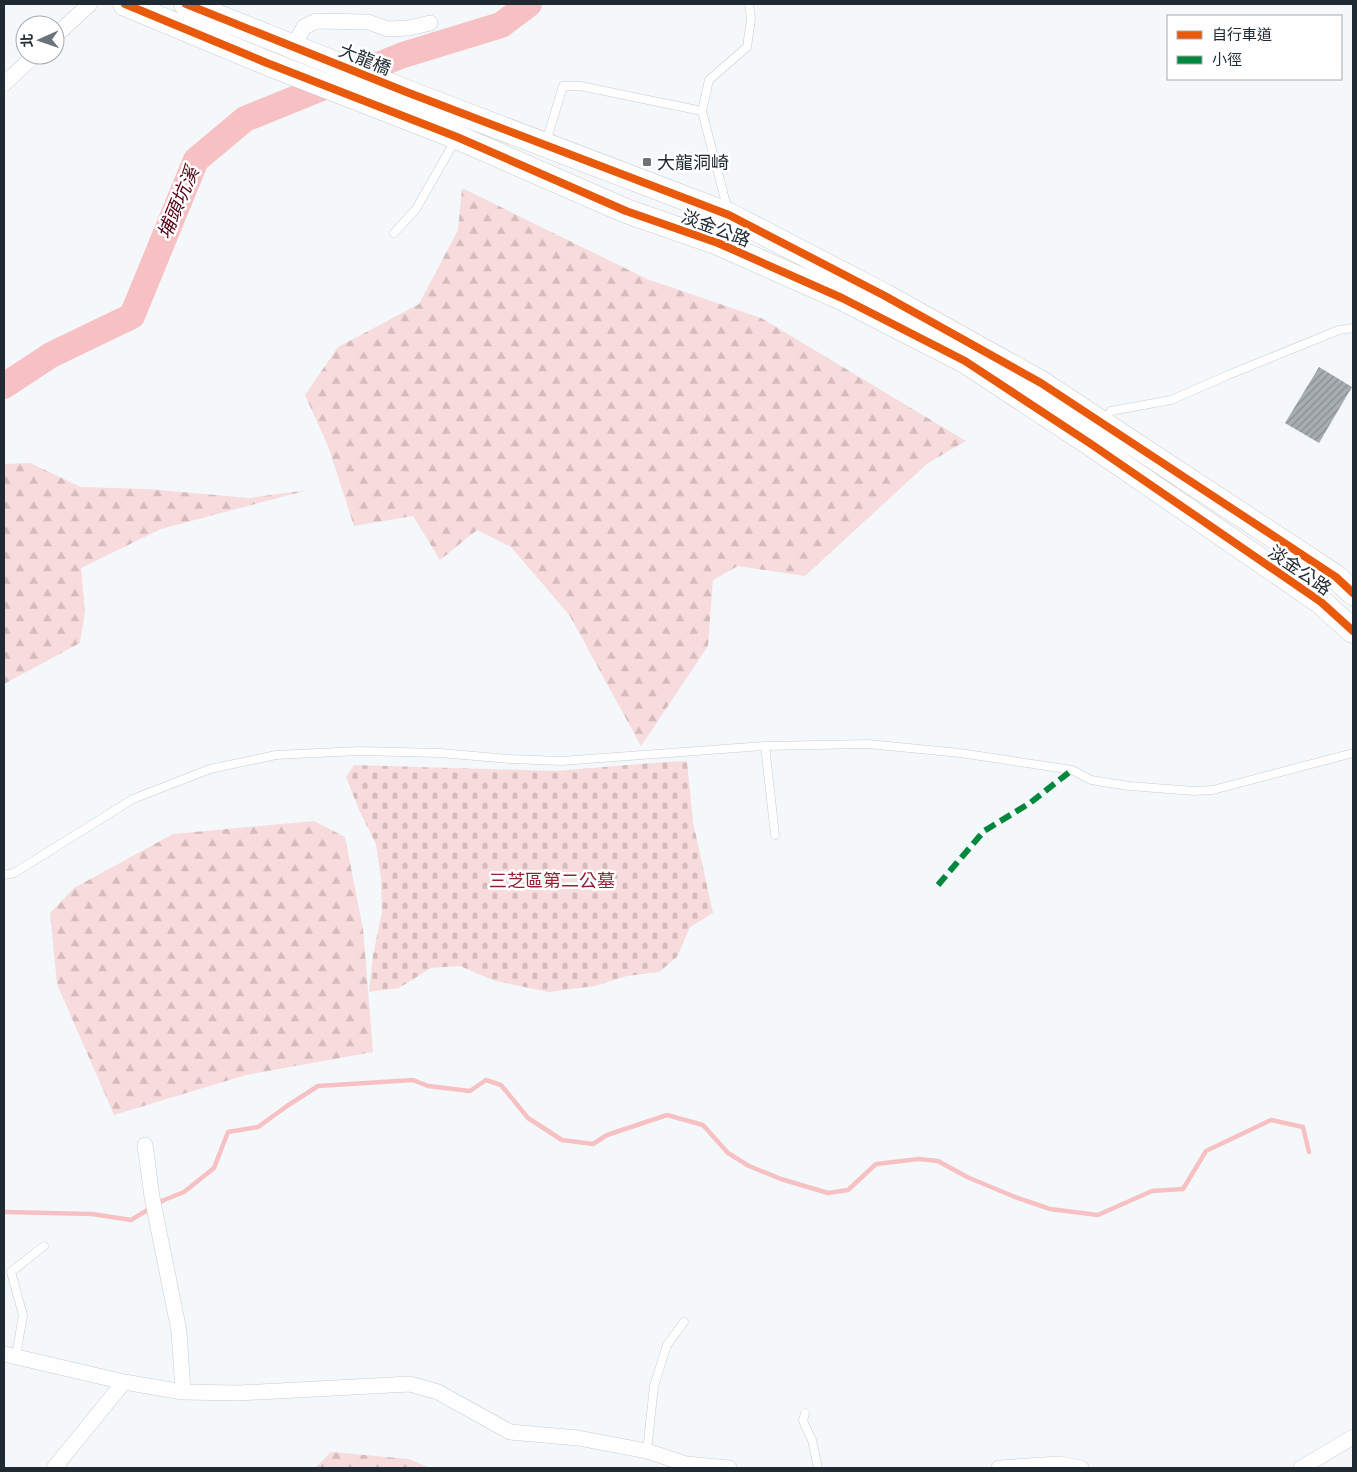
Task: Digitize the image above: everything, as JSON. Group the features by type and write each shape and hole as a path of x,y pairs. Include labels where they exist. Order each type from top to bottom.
{"main road":[{"name":"淡金公路","path":"125,4 374,106 457,137 626,211 718,243 842,298 965,362 1096,434 1336,577 1353,593"},
{"path":"186,4 301,50"},
{"name":"大龍橋","path":"301,50 409,93"},
{"name":"淡金公路","path":"409,93 728,215 886,296 1024,373 1096,434 1321,602 1353,630"}],"street":[{"path":"65,27 90,4"},
{"path":"301,50 304,26 316,21 368,22 388,29 409,28 430,23"},
{"path":"4,84 24,65"},
{"path":"145,1145 152,1197 179,1331 183,1392"},
{"path":"10,1355 124,1382 183,1392 239,1393 410,1384 438,1392 510,1432 578,1438 647,1451 686,1464 729,1468"},
{"path":"54,1468 124,1382"},
{"path":"1301,1468 1353,1437"},
{"path":"999,1468 1060,1464 1081,1468"}],"lane":[{"path":"718,243 728,215 702,111 709,80 748,47 751,19 749,4"},
{"path":"546,145 563,86 580,86 702,111"},
{"path":"394,233 416,209 457,137"},
{"path":"1096,434 1111,411 1171,400 1339,330 1353,328"},
{"path":"4,875 14,873 133,799 210,769 276,755 359,751 440,753 511,760 561,761 765,746 868,744 960,753 1072,770 1091,780 1129,786 1194,791 1213,790 1353,753"},
{"path":"765,746 775,835"},
{"path":"10,1355 23,1315 11,1272 44,1246"},
{"path":"647,1451 654,1386 667,1345 684,1322"},
{"path":"804,1413 803,1421 812,1440 818,1468"}],"green space":[{"path":"462,188 647,279 761,318 966,441 928,463 805,576 738,566 713,580 708,646 641,746 570,616 511,547 477,530 440,560 413,516 354,526 328,446 305,395 338,347 419,304 458,230"},
{"path":"30,463 81,487 148,489 249,498 308,490 161,529 81,568 85,611 80,643 4,684 4,464"},
{"name":"三芝區第二公墓","path":"687,761 693,822 713,913 690,927 677,957 659,972 627,976 595,986 549,992 495,981 460,966 431,968 399,988 369,992 373,955 382,912 381,879 376,844 359,810 346,777 354,765 556,771"},
{"path":"314,821 345,837 363,929 373,1052 246,1075 114,1115 57,984 50,913 74,888 173,834"},
{"path":"331,1452 409,1459 430,1468 315,1468"}],"building":[{"path":"1319,367 1352,387 1319,443 1285,423"}],"waterway":[{"name":"埔頭坑溪","path":"4,386 51,355 132,316 196,160 245,119 403,55 501,25 529,4"},
{"path":"4,1212 92,1214 131,1220 164,1200 184,1192 214,1168 228,1132 258,1127 318,1086 413,1080 428,1086 470,1091 486,1080 501,1085 528,1118 562,1140 593,1144 607,1135 667,1115 703,1125 728,1153 749,1166 781,1179 828,1193 848,1190 876,1164 919,1159 938,1161 967,1177 1050,1209 1098,1215 1152,1191 1183,1189 1206,1151 1271,1120 1303,1127 1309,1152"}],"marked path":[{"path":"938,885 984,831 1030,803 1072,770"}],"cycle path":[{"path":"125,4 267,63 457,137 626,211 718,243 842,298 965,361 1091,444 1321,602 1353,631"},
{"path":"186,4 409,93 729,215 885,296 1041,383 1336,577 1353,593"}],"place":[{"name":"大龍洞崎","path":"647,162"}]}
